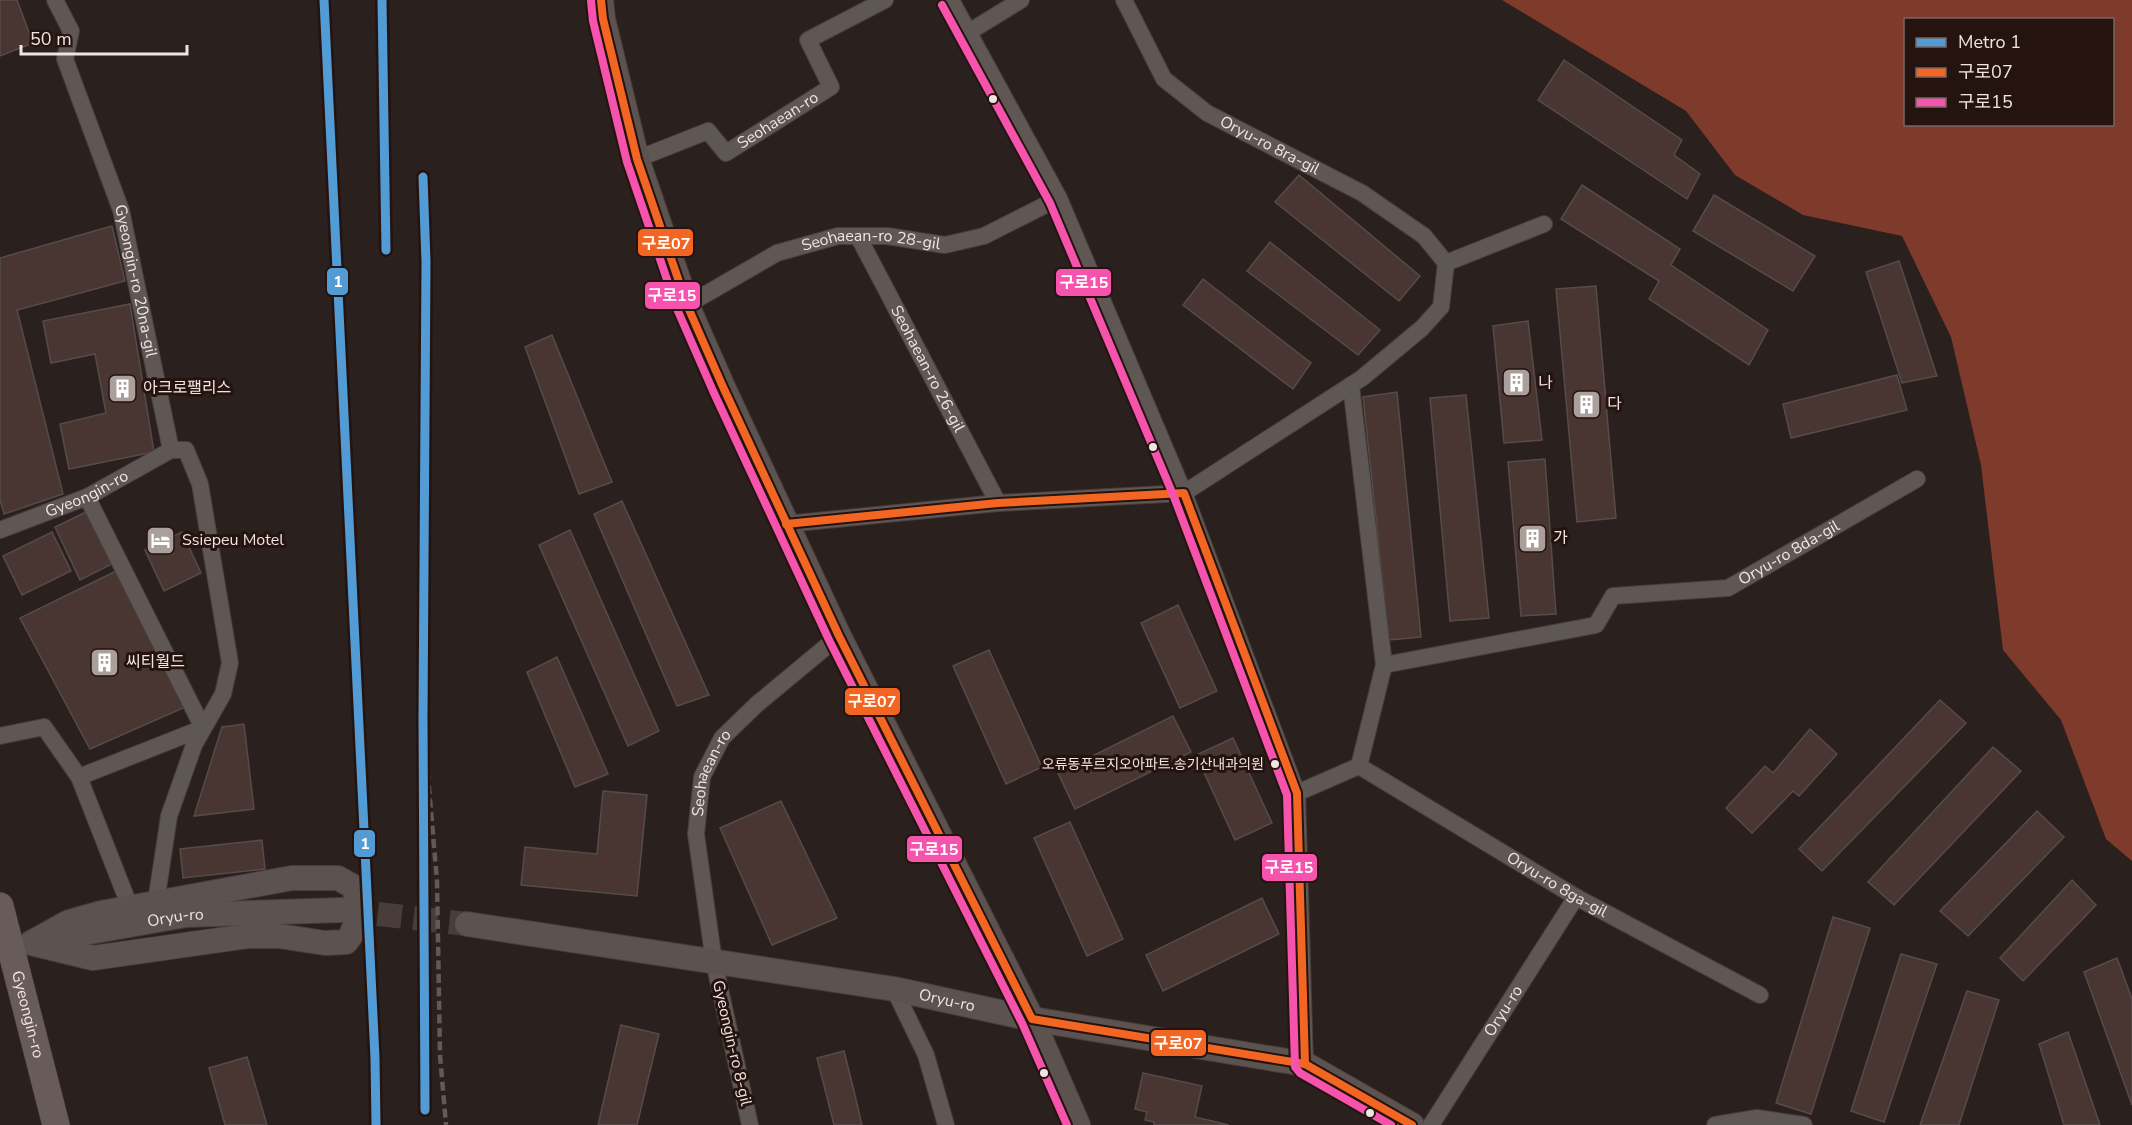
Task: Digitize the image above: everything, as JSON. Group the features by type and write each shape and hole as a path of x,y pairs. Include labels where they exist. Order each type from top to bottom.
{"main road":[{"path":"601,0 603,19 637,159 687,305 839,636 1032,1019 1078,1125"},
{"path":"292,878 338,878 354,887 357,896 356,927 346,942 340,944 279,936 248,936 93,958 14,948 69,922 130,907 292,878"},
{"name":"Gyeongin-ro","path":"0,906 14,948 56,1125"},
{"name":"Oryu-ro","path":"14,948 186,915 342,910"},
{"name":"Oryu-ro","path":"467,924 894,989 1032,1019 1305,1064 1412,1125"}],"street":[{"name":"Gyeongin-ro 20na-gil","path":"55,0 71,31 65,59 121,210 171,450"},
{"name":"Seohaean-ro","path":"637,159 708,131 726,153 831,87 808,40 885,0"},
{"path":"951,0 1059,198 1184,493 1297,793 1305,1064"},
{"path":"969,32 1021,0"},
{"name":"Oryu-ro 8ra-gil","path":"1124,0 1164,79 1207,113 1362,193 1424,236 1446,263"},
{"name":"Seohaean-ro 28-gil","path":"687,305 777,253 838,236 886,236 945,245 984,236 1059,198"},
{"path":"786,524 998,502 1184,493 1351,385 1422,328 1441,307 1446,263 1544,224"},
{"name":"Seohaean-ro 26-gil","path":"858,236 998,502"},
{"path":"1297,793 1359,766 1384,665 1351,385"},
{"name":"Gyeongin-ro","path":"0,530 87,497 171,450"},
{"path":"156,902 169,816 194,745 223,694 230,663 200,484 186,450 171,450"},
{"name":"Oryu-ro 8da-gil","path":"1384,665 1596,625 1613,596 1728,588 1917,478"},
{"path":"87,497 203,728"},
{"name":"Seohaean-ro","path":"714,962 696,834 702,777 722,738 756,705 839,636"},
{"path":"0,736 44,727 79,777 130,907"},
{"path":"79,777 203,728"},
{"name":"Oryu-ro 8ga-gil","path":"1359,766 1576,897 1760,995"},
{"name":"Oryu-ro","path":"1431,1125 1576,897"},
{"name":"Gyeongin-ro 8-gil","path":"714,962 750,1125"},
{"path":"894,989 926,1056 945,1125"},
{"path":"1715,1125 1757,1118 1804,1125"}],"shaded area":[{"path":"1502,0 2132,0 2132,861 2106,839 2061,720 2003,650 1981,465 1951,337 1902,236 1803,215 1735,175 1686,111"}],"building":[{"path":"0,0 17,0 33,43 0,56"},
{"path":"1564,60 1682,140 1674,155 1700,174 1687,199 1538,100"},
{"path":"1299,175 1420,276 1399,301 1275,202"},
{"path":"1582,185 1680,249 1671,265 1768,330 1749,365 1649,299 1659,281 1561,219"},
{"path":"1714,195 1815,256 1793,291 1693,231"},
{"path":"112,226 125,281 17,310 63,494 4,514 0,500 0,258"},
{"path":"1270,242 1380,330 1358,355 1247,271"},
{"path":"1899,261 1937,376 1902,383 1866,272"},
{"path":"1203,279 1311,363 1293,389 1183,305"},
{"name":"다","path":"1596,286 1616,518 1577,522 1556,289"},
{"name":"아크로팰리스","path":"130,304 154,452 69,469 60,424 106,413 95,354 51,363 43,321"},
{"name":"나","path":"1528,321 1542,440 1504,443 1493,326"},
{"path":"552,335 612,482 579,494 525,347"},
{"path":"1897,375 1907,410 1791,438 1783,404"},
{"path":"1397,392 1421,637 1389,640 1363,397"},
{"path":"1466,395 1489,618 1450,621 1430,398"},
{"name":"가","path":"1545,459 1556,614 1521,616 1508,462"},
{"path":"622,501 709,695 677,706 594,514"},
{"path":"88,511 112,564 80,580 55,527"},
{"path":"570,530 659,731 628,746 539,545"},
{"path":"52,532 71,571 22,595 3,556"},
{"path":"182,532 201,573 164,591 145,550"},
{"name":"씨티월드","path":"118,570 190,705 90,749 20,618"},
{"path":"1178,605 1217,691 1180,708 1141,623"},
{"path":"989,650 1042,767 1006,784 953,666"},
{"path":"557,657 608,774 575,787 527,672"},
{"path":"1940,700 1966,723 1822,871 1799,849"},
{"path":"1173,716 1191,752 1075,809 1058,773"},
{"path":"244,724 254,809 194,816 222,727"},
{"path":"1810,729 1837,754 1799,796 1793,791 1752,833 1726,808 1765,766 1773,773"},
{"path":"1233,738 1272,823 1235,840 1196,755"},
{"path":"1993,747 2021,771 1894,905 1868,882"},
{"path":"603,791 647,795 637,896 521,885 525,847 597,854"},
{"path":"781,801 837,918 772,945 720,828"},
{"path":"2037,811 2064,837 1968,936 1940,911"},
{"path":"1070,822 1123,939 1087,956 1034,838"},
{"path":"262,840 265,869 183,878 180,849"},
{"path":"2072,880 2096,905 2023,981 2000,958"},
{"path":"1262,898 1279,934 1163,991 1146,955"},
{"path":"1833,917 1870,928 1811,1114 1776,1103"},
{"path":"1901,954 1937,964 1884,1122 1851,1111"},
{"path":"2117,958 2132,999 2132,1105 2084,972"},
{"path":"1967,991 1999,1000 1959,1125 1920,1125"},
{"path":"621,1025 659,1034 637,1125 598,1125"},
{"path":"2068,1032 2100,1125 2064,1125 2039,1044"},
{"path":"844,1051 862,1125 834,1125 817,1058"},
{"path":"247,1057 267,1125 225,1125 209,1068"},
{"path":"1143,1073 1202,1086 1195,1117 1229,1125 1154,1125 1154,1122 1145,1120 1147,1112 1135,1109"}],"tunnel":[{"path":"342,910 467,924"}],"railway":[{"path":"423,718 437,881 440,1055 446,1125"}],"metro line":[{"name":"1","path":"324,0 375,1058 376,1125"},
{"name":"1","path":"382,0 386,250"},
{"name":"1","path":"423,177 426,262 423,718 425,1110"}],"transit line":[{"name":"구로07","path":"601,0 603,19 637,159 687,305 839,636 1032,1019 1305,1064 1412,1125"},
{"name":"구로15","path":"591,1 593,21 627,162 677,309 829,640 1022,1023 1067,1125"},
{"name":"구로15","path":"942,5 1050,203 1174,497 1287,795 1295,1067 1300,1073 1391,1125"},
{"name":"구로07","path":"786,524 998,503 1184,493 1297,793 1305,1064"}],"place":[{"name":"나","path":"1517,383"},
{"name":"아크로팰리스","path":"122,388"},
{"name":"다","path":"1586,404"},
{"name":"가","path":"1532,538"},
{"name":"Ssiepeu Motel","path":"161,540"},
{"name":"씨티월드","path":"105,662"},
{"name":"오류동푸르지오아파트.송기산내과의원","path":"1275,764"}]}
